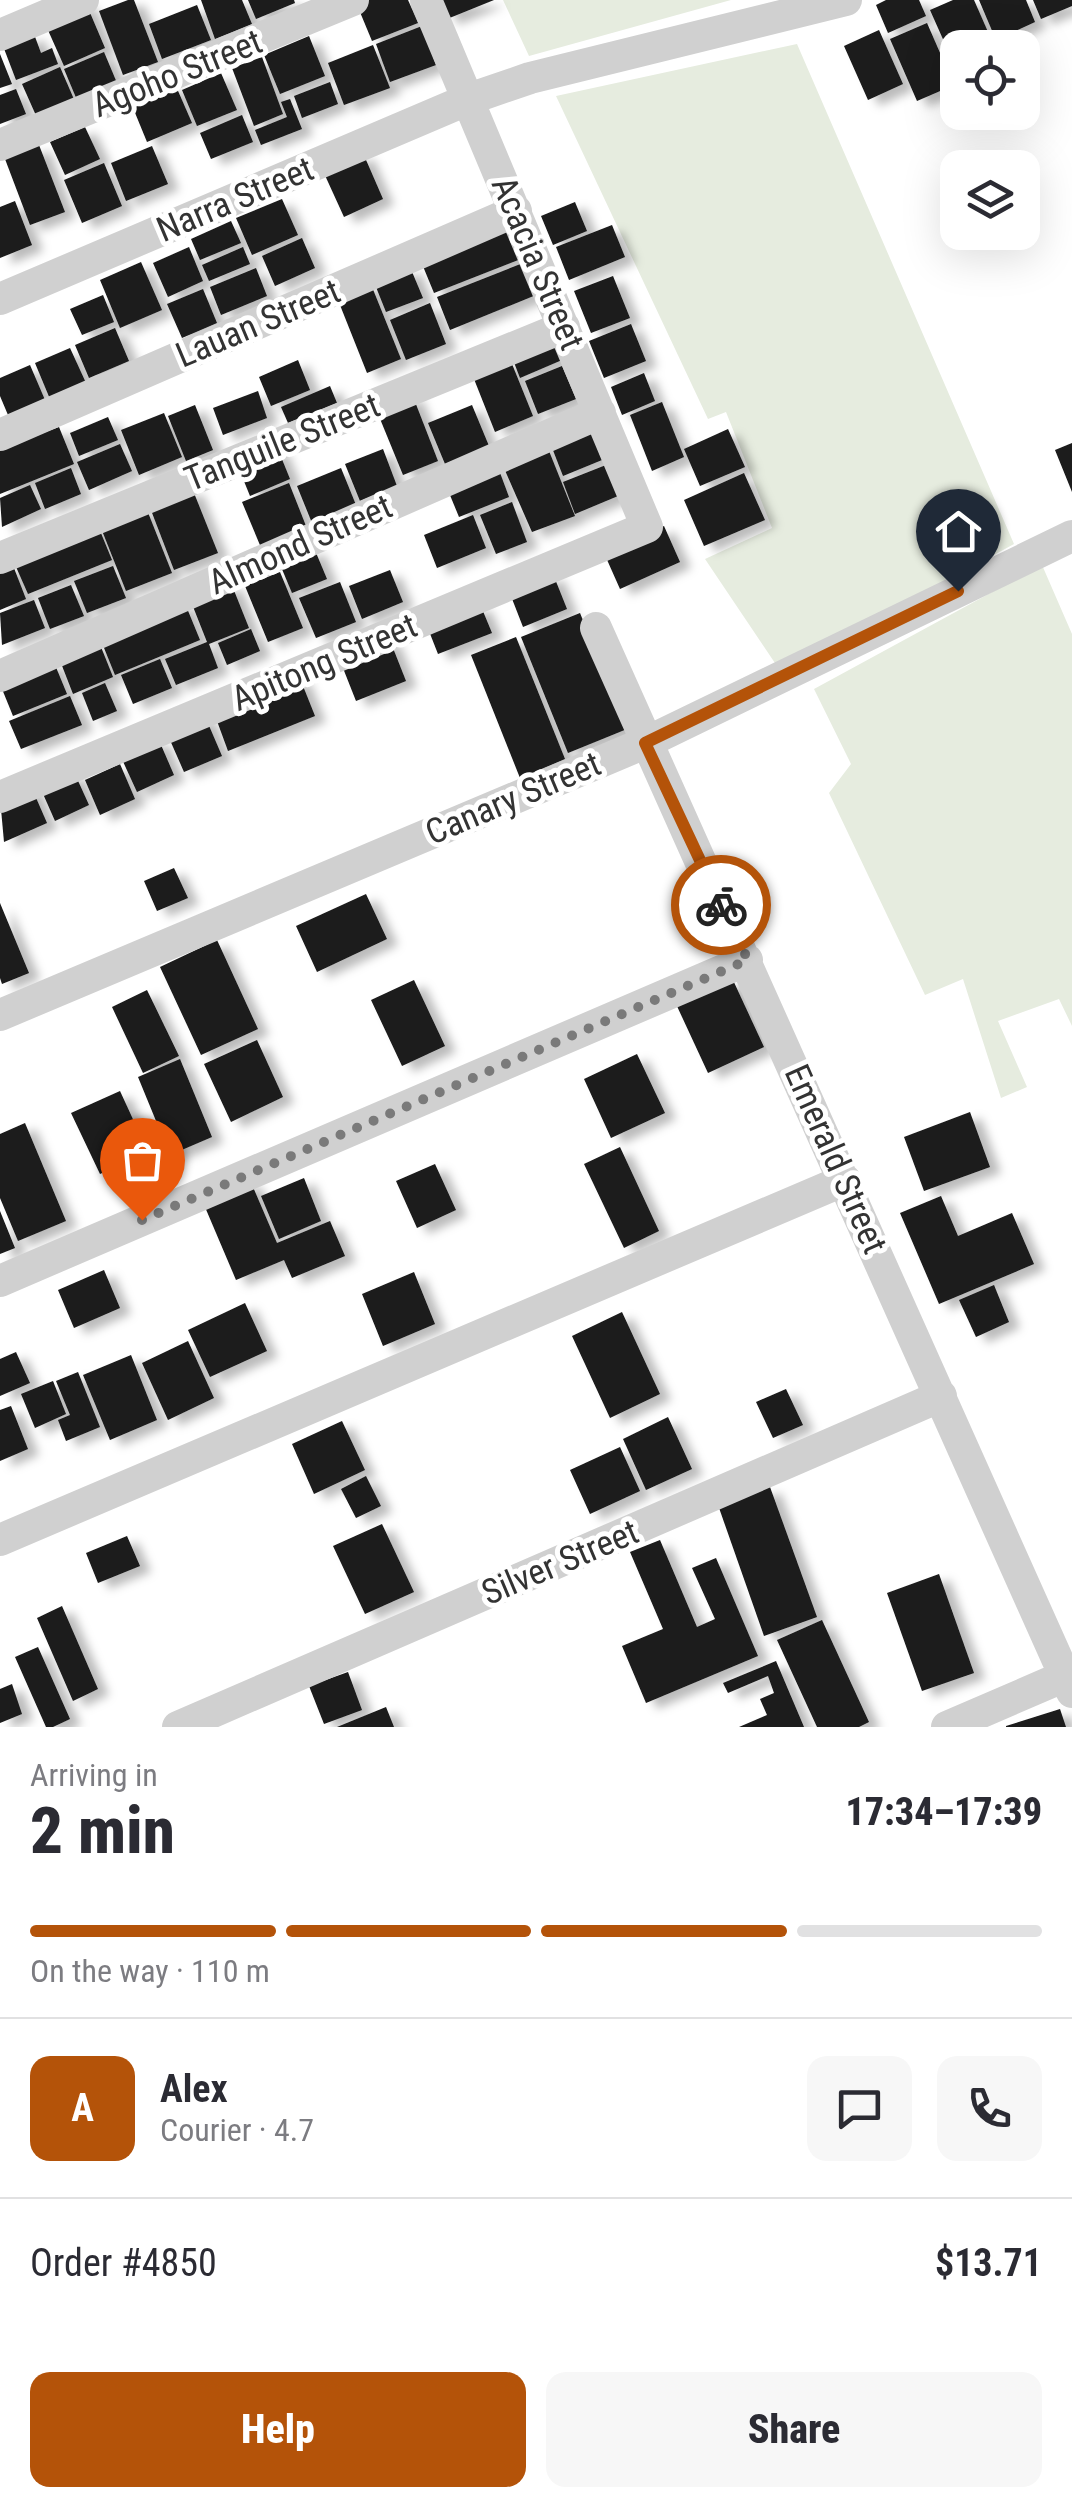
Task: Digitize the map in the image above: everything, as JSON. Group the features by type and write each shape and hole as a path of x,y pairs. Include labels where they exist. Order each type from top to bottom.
{"street":[{"path":"0,35 82,0"},
{"name":"Agoho Street","path":"0,145 354,0"},
{"name":"Acacia Street","path":"426,0 647,527"},
{"name":"Narra Street","path":"0,299 469,100 530,78 846,0"},
{"name":"Lauan Street","path":"0,435 516,212"},
{"name":"Tanguile Street","path":"0,558 564,326"},
{"name":"Almond Street","path":"0,676 600,412"},
{"name":"Apitong Street","path":"0,797 647,527"},
{"name":"Canary Street","path":"0,1015 645,743 1072,536"},
{"name":"Emerald Street","path":"596,628 645,743 748,960 1068,1684"},
{"path":"0,1281 748,960"},
{"path":"0,1540 845,1180"},
{"name":"Silver Street","path":"178,1727 941,1396"},
{"path":"947,1727 1068,1684"}],"shaded area":[{"path":"503,0 731,0 529,56"},
{"path":"797,44 1014,544 781,672 705,559 772,528 726,412 708,419 556,96"},
{"path":"1042,565 1072,634 1072,1026 1059,999 998,1021 1027,1087 1001,1098 963,979 925,995 829,793 851,764 814,689"}],"building":[{"path":"134,0 158,62 123,75 99,11"},
{"path":"201,0 242,0 252,24 215,39"},
{"path":"248,0 294,0 295,3 256,19"},
{"path":"355,0 408,0 418,23 372,41"},
{"path":"440,0 494,0 447,19"},
{"path":"886,0 919,0 926,16 888,33 876,5"},
{"path":"953,0 974,0 987,30 940,32 930,10"},
{"path":"979,0 1026,0 1035,22 1018,30 992,30"},
{"path":"1033,0 1072,0 1072,6 1041,19"},
{"path":"85,1 105,48 64,66 43,19"},
{"path":"197,5 211,40 162,59 149,24"},
{"path":"927,23 940,53 940,91 917,101 890,39"},
{"path":"422,26 436,65 390,82 376,44"},
{"path":"879,30 903,84 868,100 844,46"},
{"path":"34,34 41,53 52,48 58,64 16,80 3,46"},
{"path":"309,36 325,76 280,94 264,55"},
{"path":"373,45 390,88 344,105 328,63"},
{"path":"104,52 117,83 77,100 64,69"},
{"path":"0,54 12,84 0,88"},
{"path":"262,57 283,114 254,126 232,68"},
{"path":"60,67 76,104 38,120 22,84"},
{"path":"221,73 237,110 197,126 182,90"},
{"path":"330,82 338,104 302,118 294,96"},
{"path":"175,84 192,123 147,142 131,103"},
{"path":"16,89 26,114 0,124 0,95"},
{"path":"290,99 302,129 261,145 255,130 287,117 281,102"},
{"path":"242,115 253,142 211,159 200,133"},
{"path":"85,127 100,159 65,175 50,142"},
{"path":"39,145 65,212 30,225 5,159"},
{"path":"152,146 168,184 126,201 111,163"},
{"path":"363,153 383,199 344,217 323,171"},
{"path":"104,163 122,206 82,223 64,180"},
{"path":"282,199 298,235 252,255 236,218"},
{"path":"15,201 32,245 0,258 0,207"},
{"path":"575,202 587,231 553,245 541,216"},
{"path":"231,221 241,243 200,260 191,239"},
{"path":"512,223 526,257 434,293 420,259"},
{"path":"612,225 625,257 569,280 556,247"},
{"path":"302,238 315,268 275,286 262,256"},
{"path":"189,247 203,281 168,297 153,263"},
{"path":"243,247 250,264 209,281 202,265"},
{"path":"141,262 162,310 120,328 100,280"},
{"path":"523,263 536,295 450,330 437,297"},
{"path":"410,267 423,298 386,312 374,282"},
{"path":"256,268 267,296 221,315 210,287"},
{"path":"613,276 630,318 591,333 574,291"},
{"path":"370,282 401,359 367,373 336,295"},
{"path":"203,289 217,323 182,338 167,304"},
{"path":"103,295 114,322 82,335 70,309"},
{"path":"430,303 446,344 406,360 390,320"},
{"path":"631,324 646,361 604,378 589,341"},
{"path":"115,328 129,361 89,378 75,345"},
{"path":"552,335 562,360 520,378 510,352"},
{"path":"70,348 86,383 50,399 35,363"},
{"path":"510,359 533,416 495,432 472,374"},
{"path":"298,360 310,390 271,406 259,377"},
{"path":"30,365 45,400 8,415 0,396 0,378"},
{"path":"562,366 576,399 538,414 525,381"},
{"path":"644,373 655,401 622,415 611,387"},
{"path":"330,386 337,403 288,423 281,407"},
{"path":"258,391 267,418 223,435 213,408"},
{"path":"412,394 438,461 403,475 376,409"},
{"path":"662,402 684,457 652,471 630,415"},
{"path":"195,405 213,450 186,461 168,416"},
{"path":"472,405 489,446 445,464 428,423"},
{"path":"164,413 182,457 139,475 121,430"},
{"path":"108,417 118,440 79,456 70,433"},
{"path":"588,425 602,460 563,476 549,440"},
{"path":"59,427 74,464 0,494 0,449"},
{"path":"728,429 745,467 700,486 684,449"},
{"path":"545,441 575,516 532,532 500,459"},
{"path":"1072,443 1072,492 1055,450"},
{"path":"120,444 132,471 89,490 77,462"},
{"path":"277,447 290,479 250,496 237,464"},
{"path":"383,449 397,486 360,501 345,464"},
{"path":"496,462 509,497 459,517 445,483"},
{"path":"606,465 618,496 575,514 563,482"},
{"path":"71,468 81,494 45,509 35,483"},
{"path":"341,468 356,505 312,523 297,486"},
{"path":"744,473 765,520 704,546 684,500"},
{"path":"289,483 308,531 262,550 242,502"},
{"path":"30,485 41,509 2,527 0,498"},
{"path":"192,488 218,553 174,570 149,505"},
{"path":"512,502 527,542 496,554 480,515"},
{"path":"145,505 172,573 126,591 99,523"},
{"path":"473,515 486,548 437,568 424,535"},
{"path":"96,521 112,560 28,594 13,560"},
{"path":"664,526 680,562 620,589 604,553"},
{"path":"314,548 327,579 292,593 279,562"},
{"path":"12,563 26,599 0,610 0,568"},
{"path":"113,566 126,598 87,613 74,581"},
{"path":"390,570 403,602 362,619 349,586"},
{"path":"280,572 303,628 268,642 245,586"},
{"path":"553,574 567,609 523,627 509,591"},
{"path":"340,582 356,622 316,638 299,598"},
{"path":"231,583 249,628 209,644 218,668 176,685 165,659 207,642 190,599"},
{"path":"71,585 84,616 50,629 38,598"},
{"path":"34,600 45,628 2,645 0,613"},
{"path":"184,601 200,640 115,675 100,638"},
{"path":"480,604 492,633 438,654 427,626"},
{"path":"580,613 627,729 568,753 521,637"},
{"path":"251,629 260,651 227,665 218,643"},
{"path":"516,637 565,759 520,778 471,655"},
{"path":"389,638 406,681 356,701 339,658"},
{"path":"99,642 113,677 73,694 59,658"},
{"path":"160,659 172,688 133,704 121,675"},
{"path":"53,660 67,694 13,716 0,684"},
{"path":"299,676 315,716 228,751 217,721"},
{"path":"105,683 117,711 93,721 82,693"},
{"path":"70,696 82,725 21,749 9,721"},
{"path":"204,714 222,756 184,772 166,731"},
{"path":"158,738 174,775 137,792 120,755"},
{"path":"120,764 135,799 100,815 85,780"},
{"path":"74,772 89,805 55,821 40,787"},
{"path":"30,784 47,823 4,842 0,798"},
{"path":"174,868 188,898 157,911 144,881"},
{"path":"366,894 387,939 317,972 296,926"},
{"path":"0,903 29,973 2,984 0,978"},
{"path":"217,940 258,1029 201,1055 160,967"},
{"path":"732,978 764,1047 708,1073 676,1004"},
{"path":"414,980 445,1046 402,1066 371,1000"},
{"path":"147,990 179,1056 143,1073 112,1007"},
{"path":"257,1040 283,1097 231,1122 204,1064"},
{"path":"637,1054 665,1113 611,1138 584,1079"},
{"path":"180,1059 212,1137 170,1155 138,1077"},
{"path":"120,1091 148,1152 100,1174 71,1113"},
{"path":"970,1112 990,1167 924,1191 904,1137"},
{"path":"25,1123 66,1221 18,1241 0,1198 0,1134"},
{"path":"620,1147 659,1231 624,1248 584,1164"},
{"path":"435,1164 456,1210 417,1228 396,1181"},
{"path":"304,1178 321,1221 279,1239 261,1196"},
{"path":"250,1180 277,1243 330,1221 345,1256 292,1278 284,1260 236,1280 202,1200"},
{"path":"941,1196 958,1236 1012,1213 1034,1264 939,1304 900,1213"},
{"path":"0,1211 15,1248 0,1254"},
{"path":"104,1270 120,1308 74,1328 58,1290"},
{"path":"414,1272 435,1324 383,1346 362,1294"},
{"path":"994,1285 1009,1322 976,1337 959,1300"},
{"path":"245,1303 267,1351 210,1377 188,1330"},
{"path":"622,1312 660,1394 610,1418 572,1336"},
{"path":"188,1341 214,1398 168,1420 142,1363"},
{"path":"16,1352 30,1383 0,1396 0,1359"},
{"path":"131,1355 157,1420 110,1440 83,1375"},
{"path":"78,1372 100,1427 66,1441 58,1420 70,1415 56,1381"},
{"path":"53,1381 66,1414 35,1428 21,1394"},
{"path":"786,1389 803,1425 773,1438 756,1402"},
{"path":"11,1406 28,1449 0,1461 0,1410"},
{"path":"668,1417 692,1469 646,1490 623,1439"},
{"path":"342,1421 365,1470 314,1494 292,1444"},
{"path":"620,1447 640,1491 590,1514 570,1470"},
{"path":"366,1476 381,1506 356,1518 341,1489"},
{"path":"770,1487 817,1617 764,1636 718,1505"},
{"path":"382,1524 414,1592 365,1614 333,1546"},
{"path":"127,1536 140,1566 98,1583 86,1553"},
{"path":"660,1540 697,1627 715,1619 692,1568 716,1558 758,1656 646,1703 622,1646 663,1629 630,1552"},
{"path":"939,1574 974,1673 922,1691 887,1593"},
{"path":"62,1606 98,1689 73,1701 37,1618"},
{"path":"822,1620 869,1722 859,1727 817,1727 777,1640"},
{"path":"38,1647 70,1719 53,1727 46,1727 15,1657"},
{"path":"776,1661 804,1727 739,1727 767,1715 760,1699 774,1693 768,1676 728,1693 723,1683"},
{"path":"348,1672 362,1710 324,1724 309,1686"},
{"path":"12,1684 22,1714 0,1723 0,1689"},
{"path":"386,1707 394,1727 337,1727"},
{"path":"1060,1709 1066,1727 1006,1727 1006,1726"}],"way so far":[{"path":"142,1220 748,960 721,905"}],"route":[{"path":"721,905 645,743 958,591"}]}
